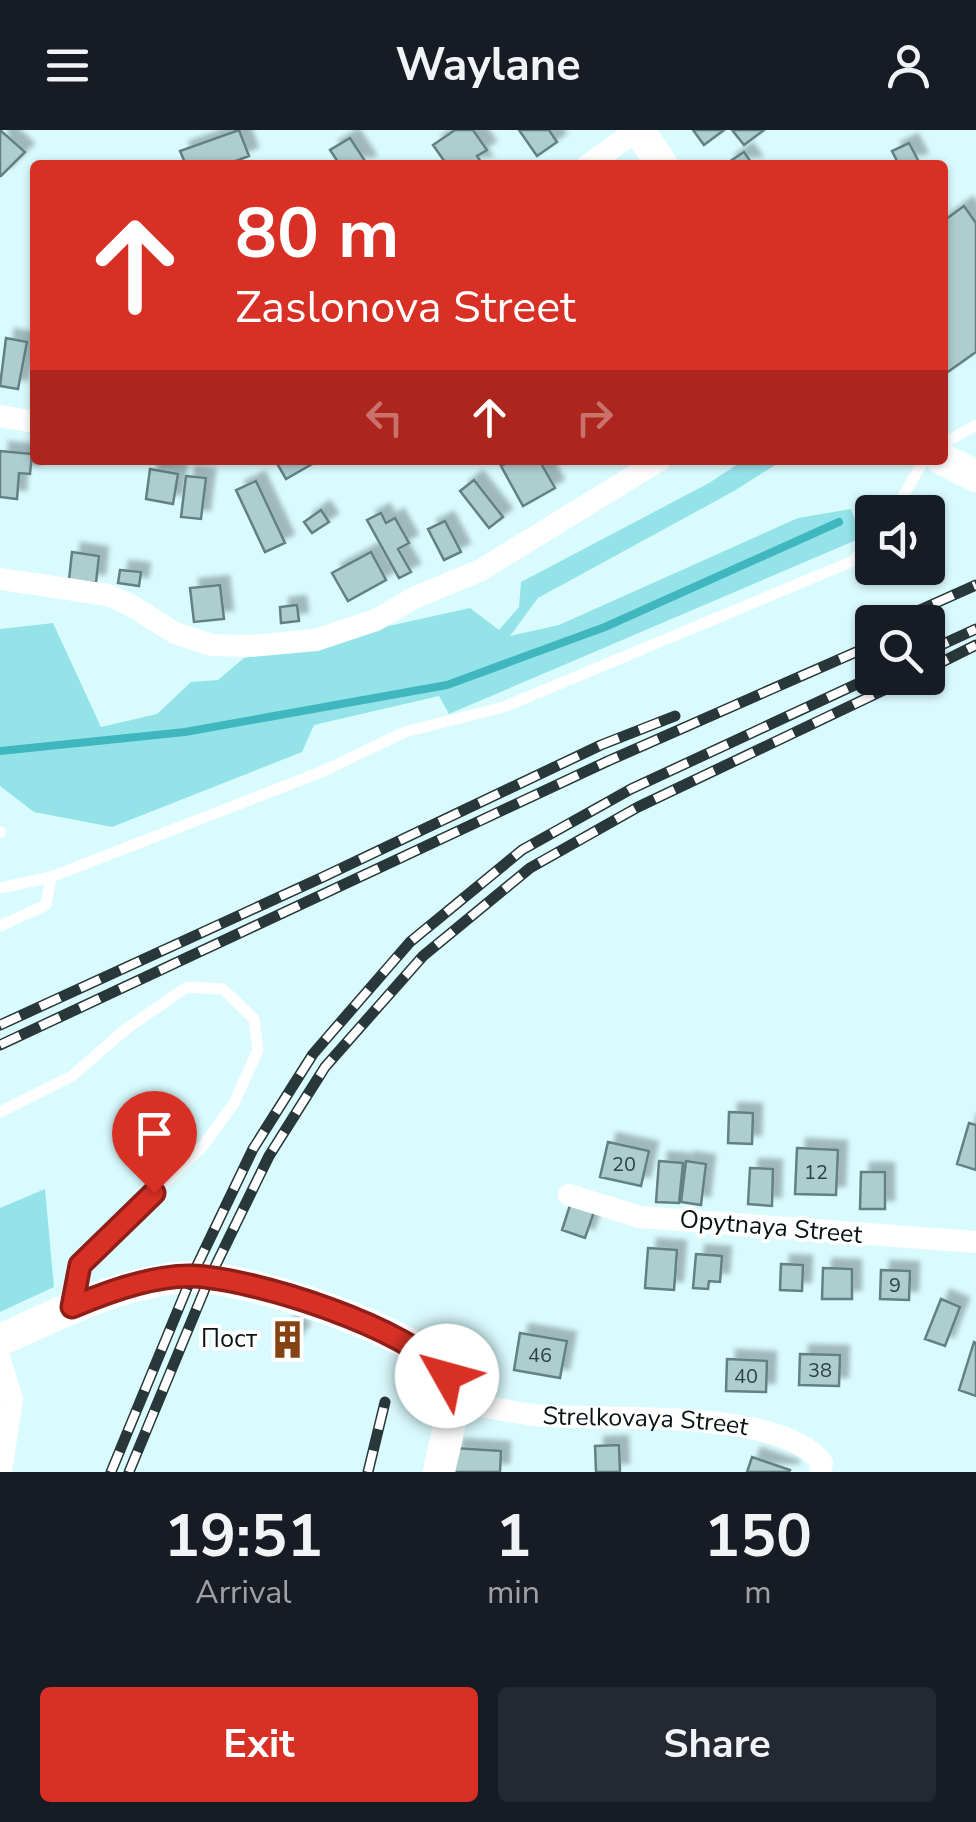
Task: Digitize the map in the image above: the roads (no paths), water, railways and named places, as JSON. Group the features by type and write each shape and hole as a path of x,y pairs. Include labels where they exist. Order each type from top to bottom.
{"street":[{"path":"595,160 638,130 659,160"},
{"path":"0,416 30,421"},
{"path":"948,463 976,476"},
{"path":"0,579 108,595 175,633 212,645 316,640 376,620 414,598 481,570 652,465"},
{"name":"Opytnaya Street","path":"568,1195 640,1217 976,1242"},
{"path":"0,1340 72,1307 133,1287 192,1276 264,1290 334,1310 409,1346 438,1364 447,1376 452,1400 439,1472"},
{"path":"0,1360 6,1402 1,1472"},
{"name":"Strelkovaya Street","path":"452,1400 534,1415 730,1423 802,1443 822,1464 820,1472"}],"lane":[{"path":"948,441 976,425"},
{"path":"904,495 921,465"},
{"path":"0,888 51,877 321,772 405,732 504,707 855,559"},
{"path":"0,926 46,905 51,877"},
{"path":"0,1112 72,1076 126,1029 188,986 223,989 254,1020 258,1050 234,1103 203,1146 80,1265 72,1307"}],"waterway":[{"path":"0,751 185,732 447,685 605,627 839,522"}],"railway":[{"path":"931,605 976,585"},
{"path":"945,643 976,629"},
{"path":"945,660 976,645"},
{"path":"0,1045 608,761 855,652"},
{"path":"111,1472 192,1276 253,1149 313,1054 410,942 522,850 631,789 855,685"},
{"path":"129,1472 209,1279 269,1156 325,1067 423,956 530,868 638,807 873,695"},
{"path":"0,1025 601,745 675,716"},
{"path":"368,1472 385,1402"}],"place":[{"name":"Пост","path":"287,1339"}]}
